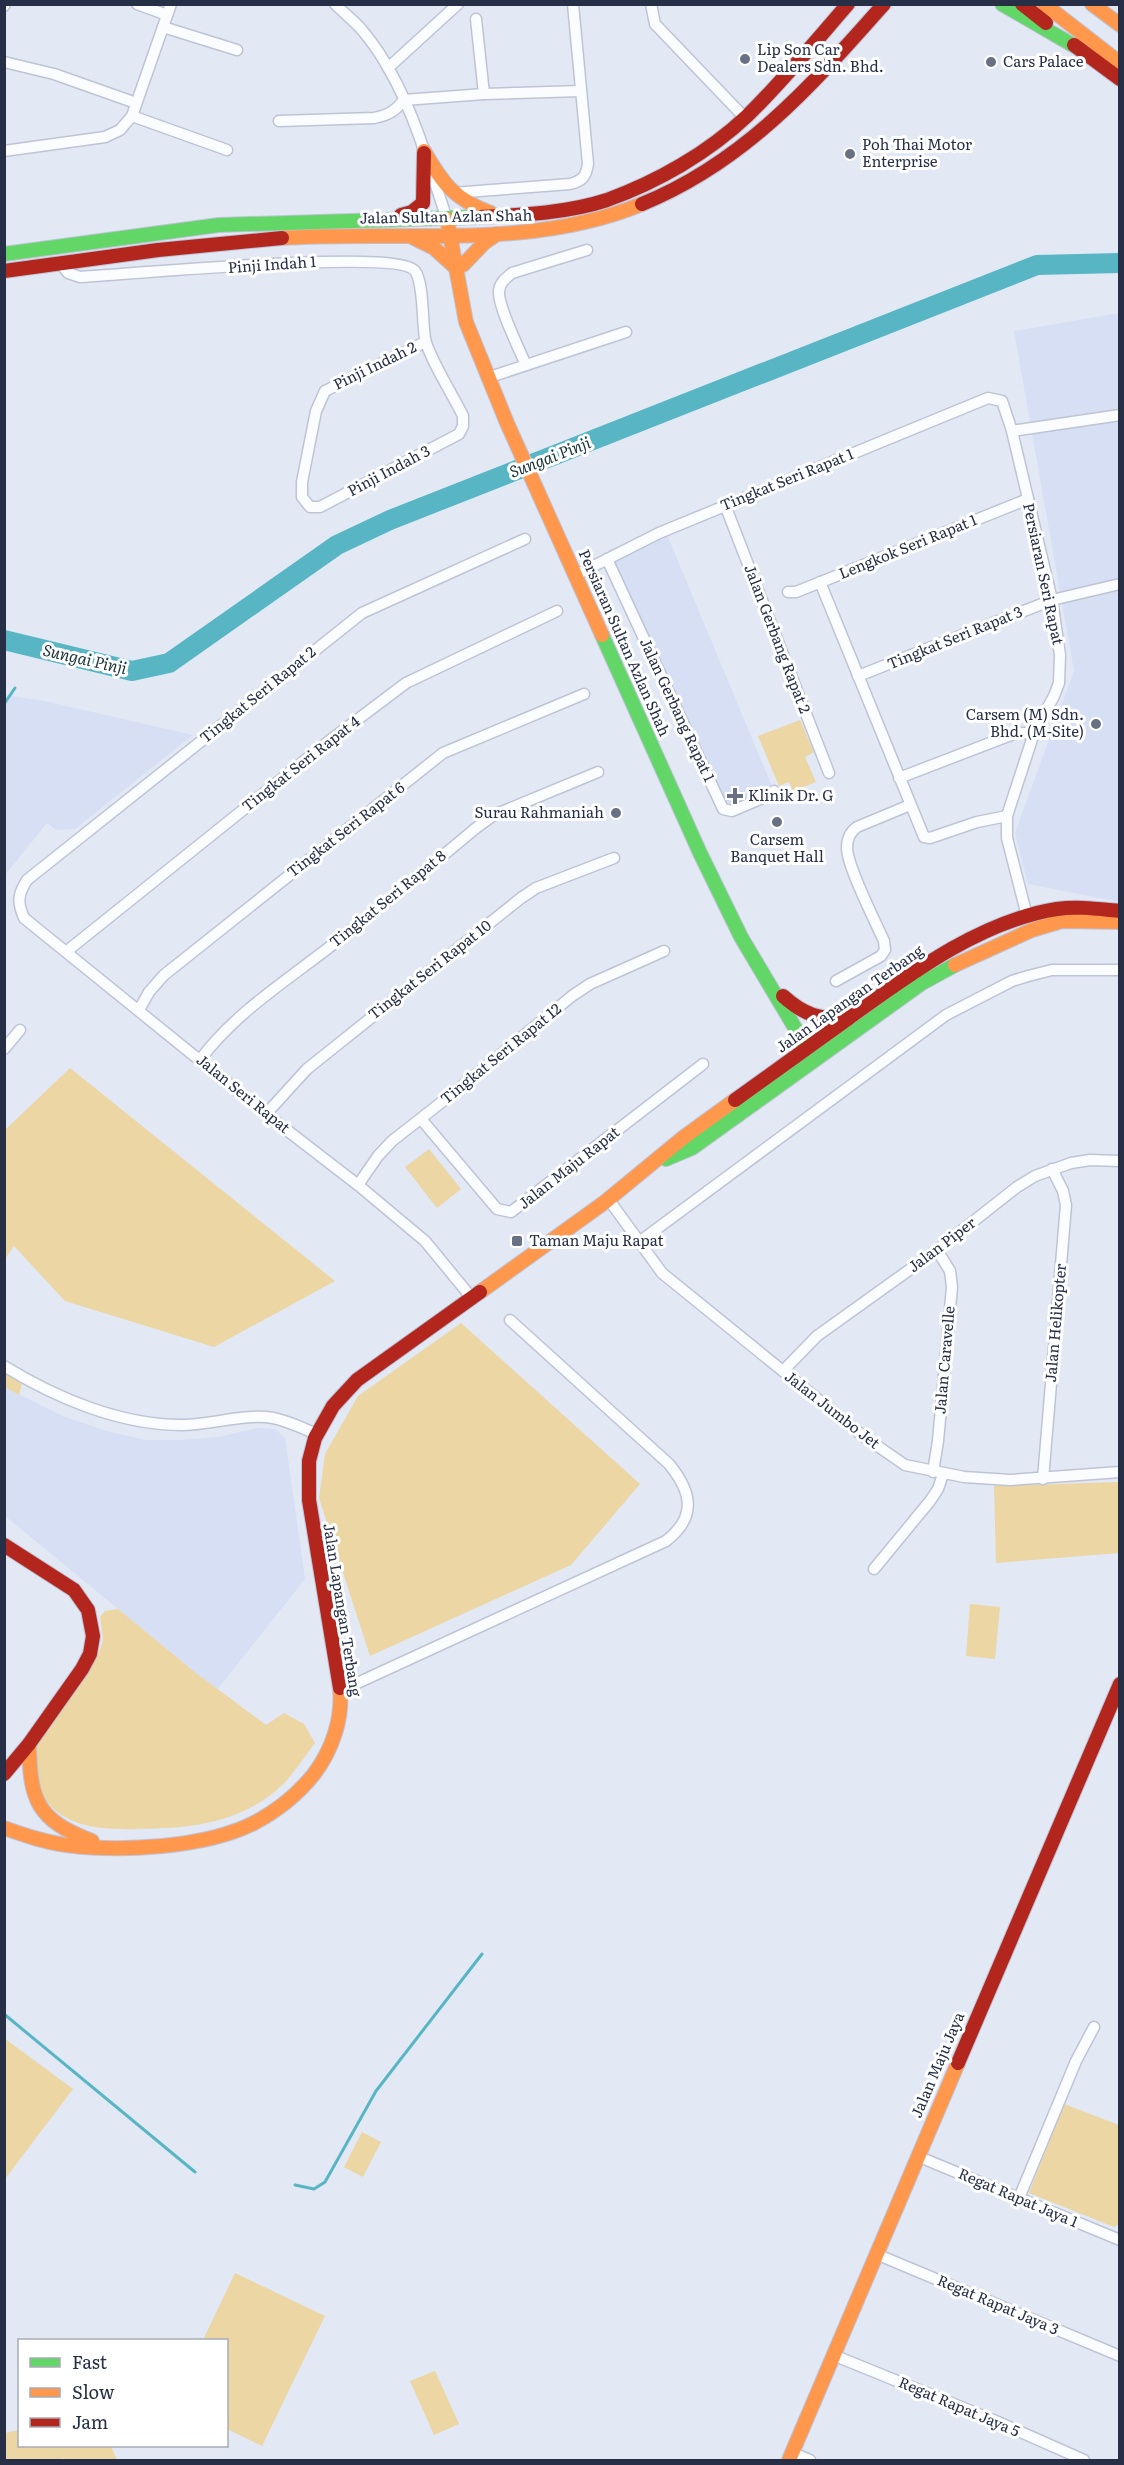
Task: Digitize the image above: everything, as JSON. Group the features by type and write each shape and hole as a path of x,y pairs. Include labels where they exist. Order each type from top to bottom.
{"main road":[{"path":"835,19 838,4"},
{"name":"Jalan Sultan Azlan Shah","path":"4,254 219,225 500,216 572,208 606,200 675,169 705,150 745,118 848,4"},
{"name":"Jalan Sultan Azlan Shah","path":"4,271 220,242 314,236 497,234 563,228 604,219 646,203 730,157 772,122 884,4"},
{"path":"1002,4 1083,51"},
{"path":"1022,4 1119,79"},
{"path":"1044,4 1119,63"},
{"path":"1066,4 1119,46"},
{"path":"1092,4 1119,25"},
{"path":"424,151 450,193 462,202 500,216"},
{"path":"389,219 412,213 423,203 424,151"},
{"name":"Persiaran Sultan Azlan Shah","path":"447,219 455,235 459,266 491,376 510,422 746,935 811,1047"},
{"path":"409,235 434,248 459,266 497,234"},
{"name":"Persiaran Sultan Azlan Shah","path":"579,573 725,906 790,1018 811,1047"},
{"name":"Jalan Lapangan Terbang","path":"4,1828 52,1843 108,1847 161,1844 225,1835 266,1816 307,1783 328,1751 341,1709 309,1504 309,1460 316,1434 323,1420 343,1393 357,1380 471,1297 609,1200 658,1162 684,1137 896,984 971,938 1027,916 1059,909 1084,907 1119,911"},
{"path":"1009,940 1023,926 1027,916 1042,922 1062,921"},
{"name":"Jalan Lapangan Terbang","path":"658,1162 692,1148 922,983 976,954 1062,921 1119,922"},
{"path":"783,996 801,1012 819,1019 848,1018"},
{"path":"727,1123 800,1065 811,1047 890,1007"},
{"path":"776,1070 789,1058 796,1045 790,1018"},
{"path":"4,1545 74,1590 88,1610 93,1636 90,1654 82,1669 29,1744 4,1774"},
{"name":"Jalan Maju Jaya","path":"791,2457 1119,1684"},
{"name":"Jalan Lapangan Terbang","path":"29,1744 29,1778 32,1793 39,1808 71,1835 108,1847"}],"street":[{"path":"4,151 105,137 120,130 132,116 169,10 137,4"},
{"path":"335,4 363,31 388,68 404,100 424,151 447,219"},
{"path":"388,68 458,4"},
{"path":"450,193 570,184 580,182 587,174 588,164 573,4"},
{"path":"651,4 655,24 745,118"},
{"path":"476,19 484,94"},
{"path":"163,27 237,50"},
{"path":"4,62 54,74 136,103"},
{"path":"279,120 386,116 396,111 404,100 484,94 581,92"},
{"path":"132,116 227,150"},
{"path":"526,364 501,302 498,291 503,280 512,273 587,250"},
{"name":"Pinji Indah 1","path":"60,263 68,273 80,278 317,261 409,265 416,271 419,282 425,342"},
{"path":"491,376 626,332"},
{"name":"Pinji Indah 2","path":"310,507 302,497 302,482 316,411 325,391 425,342"},
{"name":"Pinji Indah 3","path":"310,507 320,507 459,434 463,426 463,416 425,342"},
{"name":"Tingkat Seri Rapat 1","path":"579,573 659,533 724,505 988,398 1002,401"},
{"name":"Persiaran Seri Rapat","path":"1002,401 1012,431 1052,600 1060,655 1059,683 1034,734 1007,816 1007,838 1014,874 1027,916"},
{"path":"1012,431 1119,415"},
{"name":"Lengkok Seri Rapat 1","path":"788,592 796,592 1028,499"},
{"name":"Jalan Gerbang Rapat 2","path":"724,505 829,773"},
{"name":"Tingkat Seri Rapat 2","path":"19,893 27,880 362,613 525,538"},
{"name":"Jalan Gerbang Rapat 1","path":"607,560 723,809 732,811 772,794 774,791"},
{"path":"820,582 924,837 930,838 977,822 1007,816"},
{"name":"Tingkat Seri Rapat 3","path":"858,676 1052,600 1119,584"},
{"name":"Tingkat Seri Rapat 4","path":"67,951 329,741 406,683 557,611"},
{"name":"Tingkat Seri Rapat 6","path":"139,1010 149,992 164,975 443,753 584,694"},
{"path":"899,778 1016,733 1034,734"},
{"name":"Tingkat Seri Rapat 8","path":"200,1060 215,1040 237,1019 362,922 476,828 494,815 598,772"},
{"path":"836,981 880,956 885,950 884,941 849,859 848,839 857,827 910,805"},
{"name":"Tingkat Seri Rapat 10","path":"266,1114 307,1070 521,898 536,888 614,858"},
{"name":"Jalan Seri Rapat","path":"19,893 18,906 24,918 425,1241 471,1297"},
{"name":"Tingkat Seri Rapat 12","path":"358,1185 378,1156 392,1141 581,989 664,951"},
{"path":"639,1242 946,1015 1012,981 1028,976 1052,970 1119,970"},
{"path":"4,1049 20,1030"},
{"name":"Jalan Maju Rapat","path":"421,1119 497,1209 511,1212 703,1064"},
{"name":"Jalan Piper","path":"783,1371 817,1336 938,1250 1017,1187 1052,1169 1090,1161 1119,1161"},
{"name":"Jalan Helikopter","path":"1043,1479 1066,1205 1063,1191 1052,1169"},
{"name":"Jalan Jumbo Jet","path":"609,1200 662,1273 783,1371 905,1465 938,1473 1010,1480 1119,1472"},
{"name":"Jalan Caravelle","path":"874,1569 938,1489 938,1441 952,1287 950,1271 938,1250"},
{"path":"340,1691 666,1541 677,1532 687,1515 688,1496 681,1479 669,1464 510,1320"},
{"path":"4,1366 29,1381 68,1399 148,1424 183,1425 273,1418 316,1434"},
{"path":"1019,2198 1076,2061 1094,2027"},
{"name":"Regat Rapat Jaya 1","path":"917,2156 1119,2240"},
{"name":"Regat Rapat Jaya 3","path":"876,2254 1119,2356"},
{"name":"Regat Rapat Jaya 5","path":"833,2355 998,2422 1084,2460"},
{"path":"791,2457 810,2460"}],"shaded area":[{"path":"1119,313 1119,902 1028,884 1015,833 1074,671 1014,331"},
{"path":"665,530 774,791 723,813 608,550"},
{"path":"5,695 44,701 193,735 75,829 56,830 47,823 5,875"},
{"path":"800,720 814,752 805,757 816,782 793,791 789,782 779,786 758,736"},
{"path":"70,1068 335,1281 214,1347 65,1301 14,1246 5,1259 5,1130"},
{"path":"429,1149 461,1189 437,1208 405,1167"},
{"path":"461,1323 640,1484 571,1565 370,1656 319,1498 325,1454 358,1396"},
{"path":"4,1370 22,1384 19,1395 5,1387"},
{"path":"4,1387 63,1416 107,1431 145,1440 218,1437 257,1428 275,1429 285,1438 305,1579 217,1690 5,1516"},
{"path":"1119,1482 1119,1553 996,1563 994,1486"},
{"path":"970,1604 1000,1607 995,1659 966,1656"},
{"path":"118,1609 196,1673 266,1725 284,1713 304,1724 315,1743 281,1786 269,1796 241,1812 211,1822 180,1827 127,1829 88,1826 56,1811 44,1798 35,1769 38,1744 55,1715 82,1682 97,1657 103,1641 100,1617 105,1611"},
{"path":"4,2038 73,2089 5,2179 4,2179"},
{"path":"1064,2104 1119,2125 1119,2224 1114,2227 1029,2193"},
{"path":"362,2132 381,2142 363,2177 344,2167"},
{"path":"235,2273 325,2316 262,2446 228,2429 228,2339 203,2339"},
{"path":"435,2371 459,2424 434,2435 410,2381"},
{"path":"18,2430 18,2447 111,2447 117,2460 68,2460 63,2458 61,2460 5,2460 5,2433"}],"waterway":[{"name":"Sungai Pinji","path":"4,640 132,671 169,663 337,545 390,520 1037,265 1120,263"},
{"path":"4,704 15,688"},
{"path":"295,2185 314,2189 325,2182 376,2091 482,1954"},
{"path":"4,2014 195,2172"}],"traffic: fast":[{"path":"1002,4 1083,51"},
{"path":"4,254 219,225 480,217"},
{"path":"602,635 700,853 741,937 807,1048"},
{"path":"666,1159 692,1148 922,983 955,965"}],"traffic: slow":[{"path":"1044,4 1120,63"},
{"path":"1092,4 1120,25"},
{"path":"424,151 437,173 451,189 468,202 491,213"},
{"path":"282,238 464,236 510,233 555,228 599,219 642,204"},
{"path":"447,219 466,322 507,423 602,635"},
{"path":"463,265 484,243 497,234"},
{"path":"412,237 434,248 455,267"},
{"path":"955,965 1032,930 1062,921 1120,922"},
{"path":"480,1292 605,1202 684,1137 735,1100"},
{"path":"4,1828 58,1844 136,1848 212,1838 254,1823 294,1795 320,1765 331,1744 338,1723 340,1688"},
{"path":"29,1744 32,1780 40,1806 59,1825 92,1841"},
{"path":"789,2460 958,2063"}],"traffic: jam":[{"path":"480,217 544,213 592,204 626,193 681,165 716,142 747,116 848,4"},
{"path":"642,204 679,187 745,144 803,92 884,4"},
{"path":"1022,4 1046,23"},
{"path":"1074,45 1120,79"},
{"path":"401,215 412,212 423,203 424,153"},
{"path":"4,271 158,250 282,238"},
{"path":"735,1100 896,984 973,937 1028,915 1057,909 1120,911"},
{"path":"783,996 798,1008 813,1015 848,1018"},
{"path":"340,1688 309,1500 309,1461 315,1438 333,1406 357,1380 480,1292"},
{"path":"4,1545 74,1590 88,1610 93,1636 90,1654 82,1669 29,1744 4,1774"},
{"path":"958,2063 1120,1684"}],"place":[{"name":"Lip Son Car Dealers Sdn. Bhd.","path":"745,59"},
{"name":"Cars Palace","path":"991,62"},
{"name":"Poh Thai Motor Enterprise","path":"850,154"},
{"name":"Carsem (M) Sdn. Bhd. (M-Site)","path":"1096,724"},
{"name":"Klinik Dr. G","path":"735,796"},
{"name":"Surau Rahmaniah","path":"616,813"},
{"name":"Carsem Banquet Hall","path":"777,822"},
{"name":"Taman Maju Rapat","path":"517,1241"}]}
